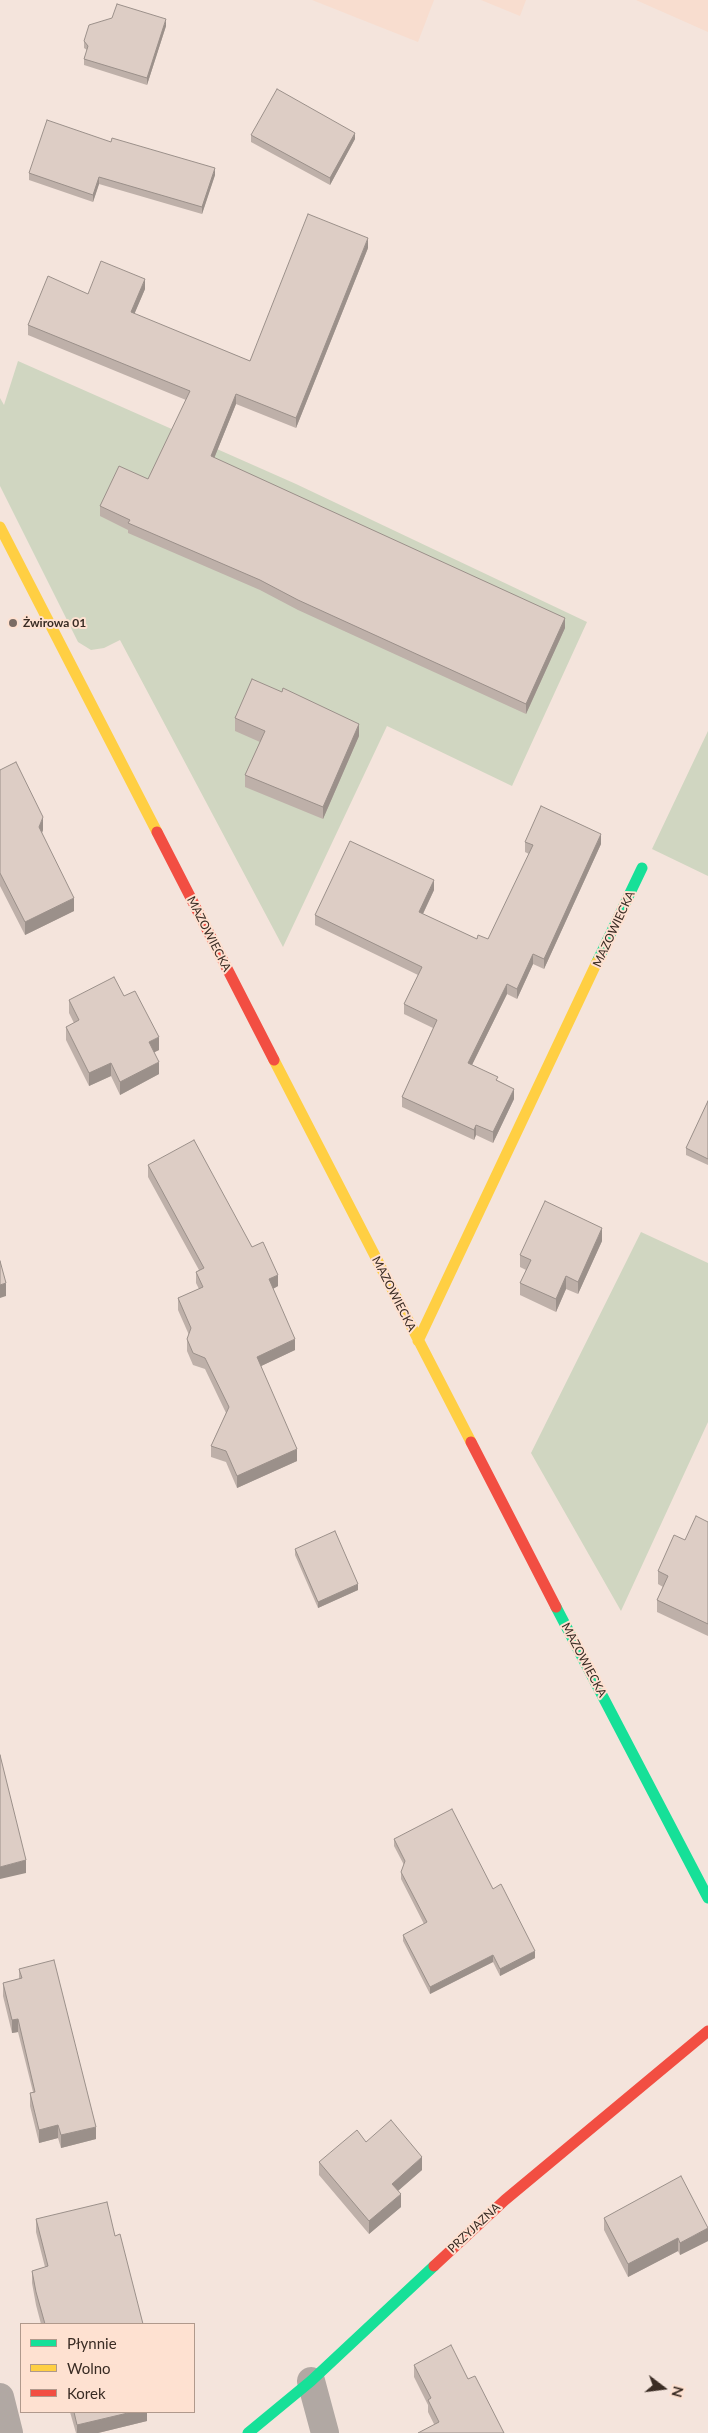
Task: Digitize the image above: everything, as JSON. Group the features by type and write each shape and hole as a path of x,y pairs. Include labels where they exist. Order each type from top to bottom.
{"street":[{"name":"MAZOWIECKA","path":"0,527 418,1341 708,1898"},
{"name":"MAZOWIECKA","path":"418,1341 642,868"},
{"name":"PRZYJAZNA","path":"248,2433 311,2381 505,2200 708,2031"},
{"path":"311,2381 324,2433"},
{"path":"0,2397 9,2433"}],"shaded area":[{"path":"312,0 434,0 418,42"},
{"path":"481,0 526,0 520,16"},
{"path":"636,0 708,0 708,32"}],"green space":[{"path":"18,361 296,484 587,622 512,786 387,726 283,947 120,640 104,648 91,650 78,642 0,486 0,398 4,405"},
{"path":"708,731 708,876 652,849"},
{"path":"641,1232 708,1263 708,1422 621,1611 531,1453"}],"building":[{"path":"117,4 166,19 147,78 84,59 88,46 84,41 89,25 112,18"},
{"path":"277,89 355,133 330,178 251,135"},
{"path":"47,120 111,142 112,138 215,168 202,207 99,177 93,195 29,173"},
{"path":"308,214 368,238 296,418 236,394 211,456 565,618 526,704 298,600 260,580 128,523 130,520 100,506 119,466 148,479 190,391 28,325 48,276 88,294 101,261 145,279 131,312 250,361"},
{"path":"252,679 282,692 283,688 359,724 323,807 245,775 265,731 235,718"},
{"path":"16,762 43,817 39,827 74,898 25,922 0,873 0,770"},
{"path":"541,806 601,834 544,959 533,954 517,989 507,984 468,1063 498,1077 496,1080 514,1089 493,1132 476,1125 474,1130 402,1097 437,1020 404,1004 422,967 315,915 350,841 434,880 419,912 477,939 478,935 488,939 533,845 525,842"},
{"path":"114,977 124,996 135,991 159,1037 149,1042 159,1062 120,1082 111,1063 89,1073 66,1027 79,1020 69,1000"},
{"path":"708,1101 708,1159 686,1148"},
{"path":"194,1140 252,1247 263,1242 278,1275 269,1279 295,1339 257,1357 297,1449 237,1476 226,1451 211,1446 229,1407 205,1358 193,1353 187,1339 191,1328 178,1298 203,1287 196,1272 204,1268 148,1165"},
{"path":"545,1201 602,1228 578,1282 566,1276 556,1299 520,1283 531,1260 520,1255"},
{"path":"0,1261 6,1283 0,1285"},
{"path":"696,1516 708,1522 708,1624 657,1600 668,1576 658,1571 674,1535 685,1540"},
{"path":"335,1531 358,1584 318,1602 295,1549"},
{"path":"0,1755 26,1860 0,1867"},
{"path":"452,1809 493,1889 501,1884 535,1951 500,1969 493,1955 430,1987 403,1935 427,1922 401,1872 405,1861 394,1839"},
{"path":"54,1960 96,2127 61,2135 58,2125 39,2130 30,2093 35,2092 18,2019 12,2020 3,1983 22,1978 19,1969"},
{"path":"391,2120 422,2157 392,2184 401,2194 369,2221 319,2162 357,2130 366,2142"},
{"path":"681,2176 708,2228 680,2243 678,2238 628,2264 604,2218"},
{"path":"107,2202 115,2236 120,2234 143,2323 45,2323 32,2271 48,2266 36,2219"},
{"path":"451,2345 468,2379 475,2376 504,2433 418,2433 439,2422 428,2400 431,2398 414,2365"},
{"path":"74,2413 128,2413 77,2425"}],"traffic: fast":[{"path":"597,962 642,868"},
{"path":"556,1607 708,1898"},
{"path":"248,2433 311,2381 434,2266"}],"traffic: slow":[{"path":"0,527 157,832"},
{"path":"418,1341 597,962"},
{"path":"274,1060 471,1442"}],"traffic: jam":[{"path":"157,832 274,1060"},
{"path":"471,1442 556,1607"},
{"path":"434,2266 505,2200 708,2031"}],"place":[{"name":"Żwirowa 01","path":"13,623"}]}
